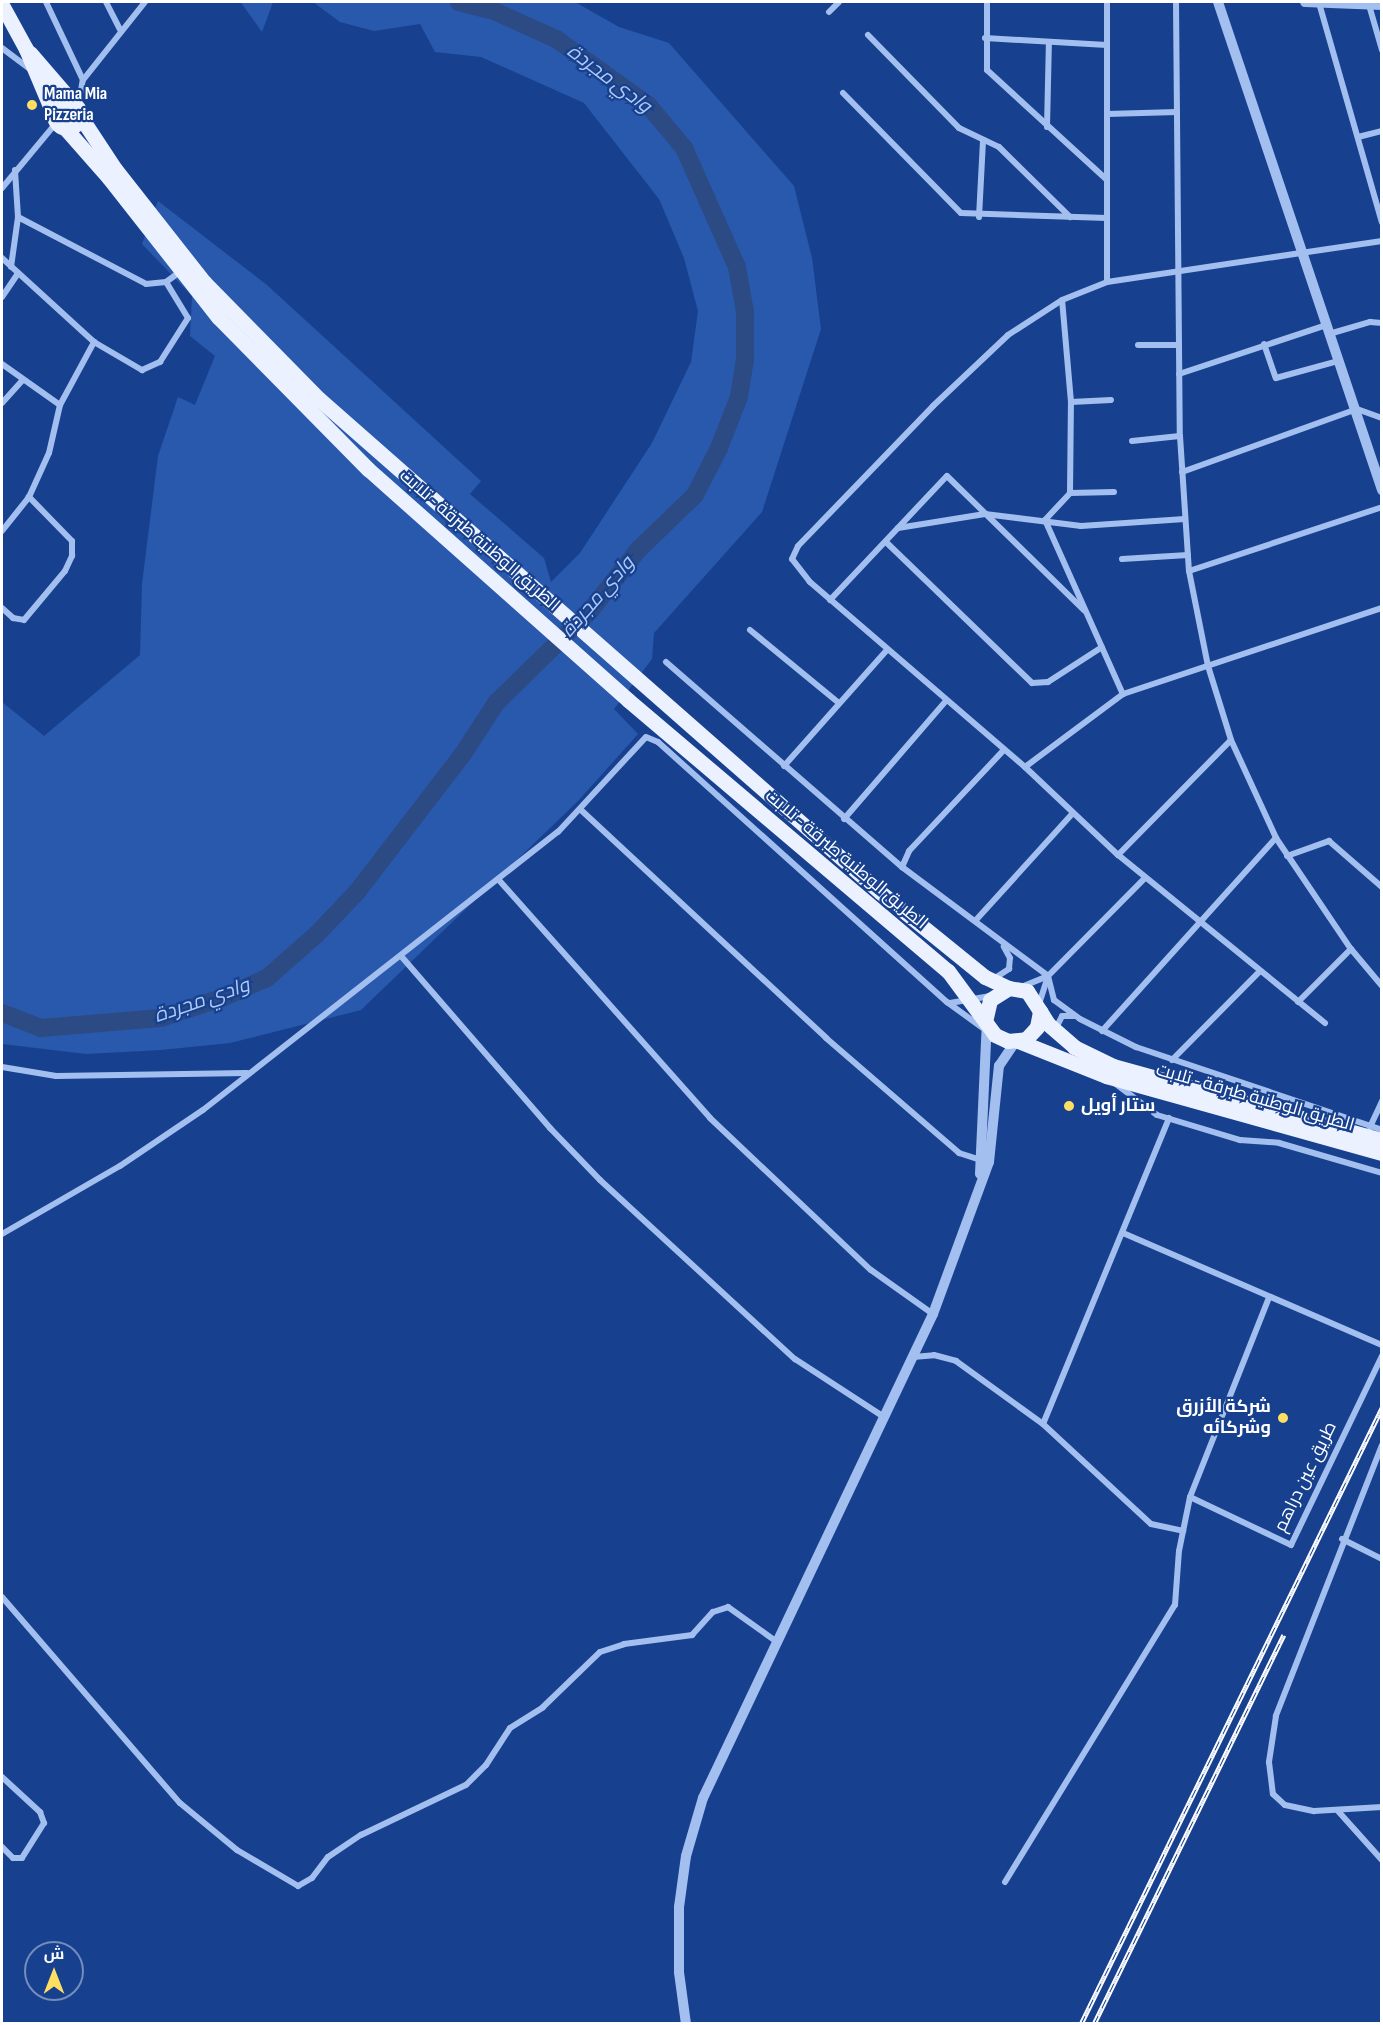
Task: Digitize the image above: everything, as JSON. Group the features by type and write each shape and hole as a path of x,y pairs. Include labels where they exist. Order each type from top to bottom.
{"main road":[{"name":"الطريق الوطنية طبرقة - تلابت","path":"2,5 40,70 78,109 115,169 204,282 248,330 319,399 771,797 985,977 1008,990"},
{"name":"الطريق الوطنية طبرقة - تلابت","path":"40,70 59,123 110,178 180,271 267,371 330,434 489,573 628,700 948,971 974,1001 989,1026"},
{"path":"62,103 78,109 77,124 59,123 62,103"},
{"path":"1008,990 1027,991 1039,1008 1033,1034 1016,1042 989,1026 1008,990"},
{"name":"الطريق الوطنية طبرقة - تلابت","path":"1039,1008 1057,1033 1083,1052 1113,1066 1382,1153"},
{"name":"الطريق الوطنية طبرقة - تلابت","path":"1016,1042 1106,1076 1282,1120 1382,1140"}],"street":[{"path":"46,2 83,80"},
{"path":"106,2 120,30"},
{"path":"78,109 83,80 120,30 146,2"},
{"path":"829,12 839,2"},
{"path":"987,2 985,38 987,70 1106,179"},
{"path":"1107,2 1107,282"},
{"path":"1176,2 1180,436 1189,571 1208,666 1231,740 1276,838 1351,949 1382,986"},
{"path":"1218,2 1300,252 1357,409 1382,490"},
{"path":"1305,2 1382,5"},
{"path":"1319,3 1382,222"},
{"path":"1369,5 1381,48"},
{"path":"868,35 959,128 1008,155 1070,217"},
{"path":"985,38 1107,45"},
{"path":"1047,127 1049,42"},
{"path":"2,48 40,70"},
{"path":"843,93 954,208 979,217 1107,218"},
{"path":"1107,114 1177,112"},
{"path":"2,188 15,170 59,123"},
{"path":"1358,136 1382,131"},
{"path":"979,217 983,140"},
{"path":"11,267 18,217 15,170"},
{"path":"18,217 122,274 146,284 166,282 180,271"},
{"path":"1325,1023 1200,919 1118,855 1025,767 830,600 794,566 792,559 798,546 1008,335 1062,300 1107,282 1382,241"},
{"path":"2,258 94,342 142,370 160,362 188,318 166,282"},
{"path":"2,297 18,273"},
{"path":"1045,520 1070,493 1071,402 1062,300"},
{"path":"1179,374 1264,344 1327,330 1382,322"},
{"path":"2,531 29,497 49,453 60,405 94,342"},
{"path":"1264,344 1276,378 1338,361"},
{"path":"1138,345 1179,345"},
{"path":"2,364 60,405"},
{"path":"2,403 23,380"},
{"path":"1071,402 1111,400"},
{"path":"1182,472 1357,409 1382,418"},
{"path":"1132,441 1180,436"},
{"path":"830,600 947,476 1084,610"},
{"path":"1070,493 1113,492"},
{"path":"2,608 13,618 24,620 66,571 72,556 72,541 29,497"},
{"path":"1189,571 1382,507"},
{"path":"898,528 985,514 1081,526 1185,519"},
{"path":"1045,520 1123,694"},
{"path":"886,542 1032,682 1048,682 1102,647"},
{"path":"1122,559 1188,555"},
{"path":"1025,767 1123,694 1382,608"},
{"path":"750,630 839,703"},
{"path":"784,766 887,650"},
{"path":"666,662 902,867 976,920 1000,942 1048,976 1054,1000 1080,1019 1102,1031 1172,1060 1382,1130"},
{"path":"844,819 946,701"},
{"path":"2,1234 120,1166 203,1110 247,1073 401,956 581,810 643,738 650,738 947,1002 989,1026 985,1161"},
{"path":"1118,855 1231,740"},
{"path":"902,867 909,851 1004,750"},
{"path":"581,810 826,1038 959,1153 985,1161"},
{"path":"976,920 1073,813"},
{"path":"1102,1031 1200,919 1276,838"},
{"path":"1287,856 1329,842 1382,887"},
{"path":"947,1002 974,1001 1048,976 1145,878"},
{"path":"498,879 661,1067 718,1126 871,1270 933,1314"},
{"path":"985,977 999,978 1009,969 1010,958 1000,942"},
{"path":"1298,1002 1351,949"},
{"path":"401,956 543,1120 600,1180 795,1359 884,1417"},
{"path":"1172,1060 1260,971"},
{"path":"1039,1008 1048,976"},
{"path":"1057,1033 1056,1024 1062,1016 1080,1019"},
{"path":"686,2024 678,1937 686,1856 704,1798 933,1314 979,1186 985,1161 999,1066 1016,1042"},
{"path":"2,1067 71,1076 247,1073"},
{"path":"1106,1076 1145,1108 1169,1118 1240,1140 1279,1143 1382,1173"},
{"path":"1370,1127 1382,1101"},
{"path":"1043,1424 1169,1118"},
{"path":"1123,1233 1382,1345"},
{"path":"1005,1882 1173,1611 1183,1531 1190,1497 1269,1297"},
{"path":"912,1358 934,1355 956,1361 1043,1424 1151,1524 1164,1530 1183,1531"},
{"name":"طريق عين دراهم","path":"1190,1497 1291,1545 1382,1356"},
{"path":"1382,1445 1342,1539 1276,1716 1269,1762 1273,1794 1285,1805 1338,1811 1382,1807"},
{"path":"1342,1539 1382,1559"},
{"path":"2,1597 180,1803 237,1850 298,1886 312,1878 328,1857 361,1835 466,1785 486,1765 510,1728 543,1707 600,1652 624,1644 692,1635 713,1612 728,1607 777,1642"},
{"path":"2,1777 40,1812 45,1823 22,1858 13,1858 2,1847"},
{"path":"1338,1811 1382,1860"}],"shaded area":[{"path":"242,2 273,2 262,32 242,4"},
{"path":"313,2 575,2 619,27 669,43 794,186 812,258 821,329 762,512 654,633 652,659 614,709 638,734 578,801 361,1010 230,1043 161,1050 86,1054 2,1044 2,702 44,736 140,655 142,584 158,456 178,397 195,405 215,356 190,336 192,296 142,244 158,201 267,285 481,481 470,494 544,558 551,582 580,553 652,443 691,362 698,311 684,258 659,199 584,103 481,57 435,52 420,24 374,31 340,22"}],"waterway":[{"name":"وادي مجردة","path":"2,1013 41,1028 161,1018 224,997 267,978 316,935 357,892 463,754 496,703 590,611 638,550 695,495 719,448 739,397 745,358 745,312 737,267 684,148 648,105 556,39 494,11 459,2"}],"railway":[{"path":"1081,2024 1382,1408"},
{"path":"1094,2024 1284,1635"}],"place":[{"name":"Mama Mia Pizzeria","path":"32,105"},
{"name":"ستار أويل","path":"1069,1106"},
{"name":"شركة الأزرق وشركائه","path":"1283,1418"}]}
